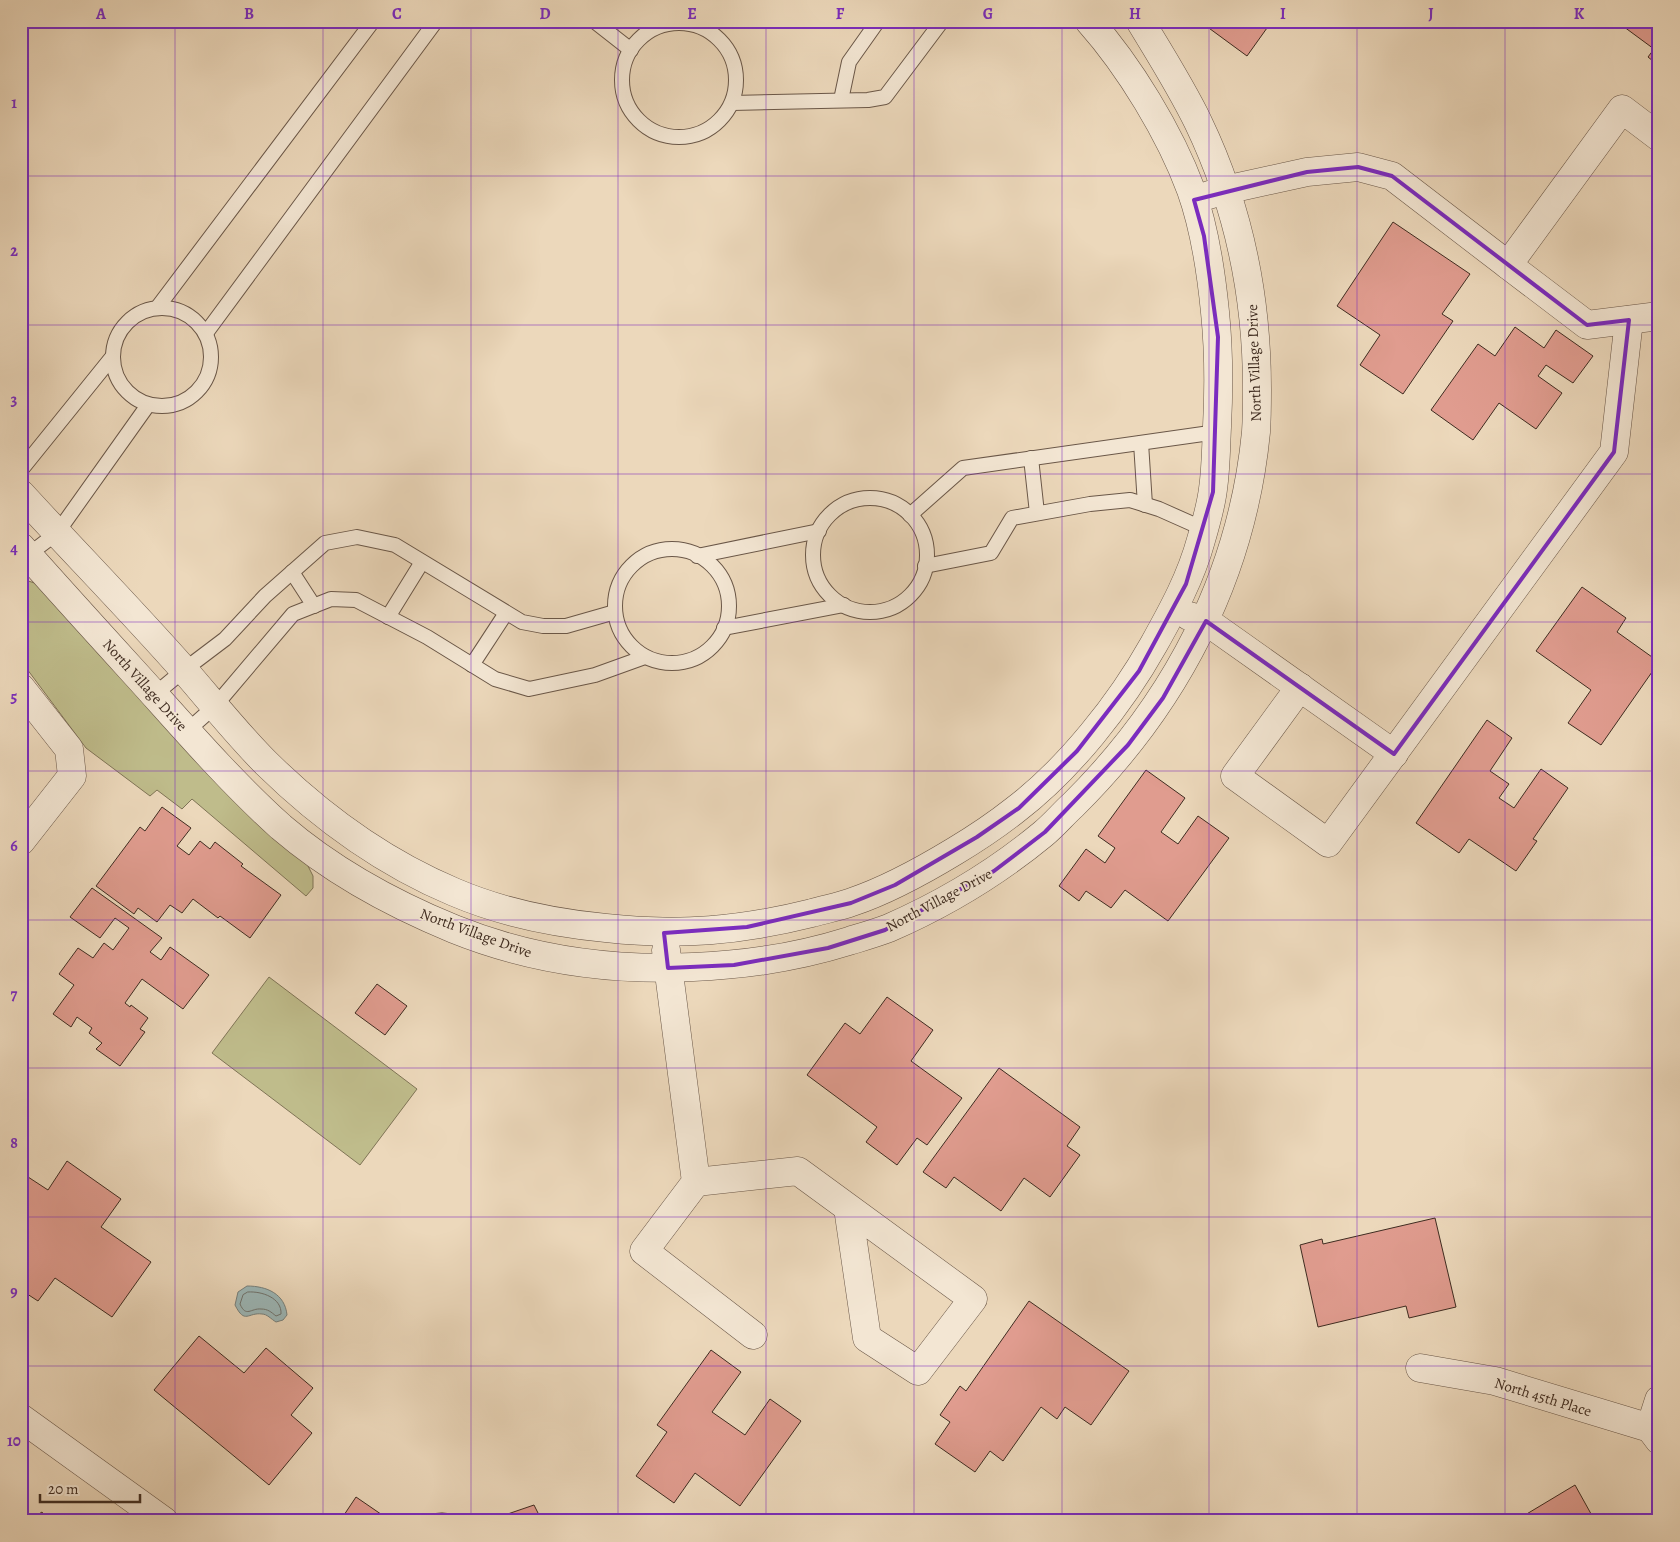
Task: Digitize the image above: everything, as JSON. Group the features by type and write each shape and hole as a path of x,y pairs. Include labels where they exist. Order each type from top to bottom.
{"street":[{"name":"North Village Drive","path":"21,494 184,670 264,761 307,800 343,828 418,876 458,894 513,912 575,925 652,933 701,932 747,927 851,903 902,881 977,837 1019,808 1077,751 1111,711 1139,671 1186,584 1204,530 1213,492 1220,376 1218,337 1207,252 1194,200 1174,154 1150,107 1125,67 1089,21"},
{"name":"North Village Drive","path":"23,553 250,798 284,829 309,849 350,876 403,906 455,930 512,950 560,961 614,967 668,968 734,965 785,958 828,948 886,930 941,902 994,871 1045,832 1093,785 1128,745 1163,698 1206,621 1232,555 1247,494 1256,428 1257,362 1252,304 1245,262 1225,190 1199,124 1167,65 1140,21"},
{"path":"1508,265 1622,109 1659,137"},
{"path":"1194,200 1225,190 1308,172 1358,167 1392,176 1587,325 1659,316"},
{"path":"1300,687 1235,776 1328,843 1614,452 1629,320"},
{"path":"1172,611 1206,621 1394,754"},
{"path":"21,688 69,749 72,776 21,841"},
{"path":"664,932 696,1182 644,1251 753,1336"},
{"path":"696,1182 798,1171 973,1299 918,1371 867,1338 848,1208"},
{"name":"North 45th Place","path":"1420,1368 1495,1381 1655,1434"},
{"path":"1655,1434 1659,1400"},
{"path":"21,1418 164,1521"}],"lane":[{"path":"157,308 373,21"},
{"path":"206,333 436,21"},
{"path":"594,21 631,50"},
{"path":"841,100 849,62 878,21"},
{"path":"732,102 868,100 885,97 942,21"},
{"path":"678,22 697,26 713,34 727,48 734,65 736,84 732,102 722,118 707,130 689,136 671,137 653,131 638,120 627,104 622,87 624,68 631,50 643,36 660,26 678,22"},
{"path":"166,307 182,311 196,320 206,333 211,349 211,366 205,382 194,394 181,403 164,406 148,405 134,398 122,387 114,372 113,356 115,341 123,327 135,316 149,309 166,307"},
{"path":"21,470 113,356"},
{"path":"23,553 57,533 148,405"},
{"path":"910,515 963,468 1216,432"},
{"path":"1142,442 1145,505"},
{"path":"1031,458 1037,513"},
{"path":"869,498 888,500 918,523 926,540 927,559 923,577 912,593 898,604 880,611 862,612 844,606 829,594 818,579 813,561 814,542 819,532 834,510 850,501 869,498"},
{"path":"925,566 991,553 1012,518 1130,500 1204,530"},
{"path":"697,556 819,532"},
{"path":"154,695 225,639 265,596 325,543 357,537 395,545 522,622 543,626 566,626 615,612"},
{"path":"671,548 689,552 706,560 719,574 727,591 728,610 724,628 714,644 700,656 682,662 663,662 645,657 630,646 620,630 615,612 616,594 623,576 636,561 652,552 671,548"},
{"path":"388,617 422,562"},
{"path":"292,572 314,606"},
{"path":"187,731 215,706 293,614 331,599 356,600 427,638 495,679 529,689 595,675 645,657"},
{"path":"724,628 844,606"},
{"path":"472,665 506,613"}],"highlighted area":[{"path":"1358,167 1392,176 1587,325 1629,320 1614,452 1394,754 1206,621 1163,698 1128,745 1045,832 994,871 885,930 828,948 734,965 668,968 664,933 747,927 851,903 895,885 977,837 1019,808 1077,751 1139,671 1186,584 1213,492 1218,337 1204,236 1194,200 1307,172"}],"shaded area":[{"path":"22,579 44,586 303,856 313,876 313,888 306,896 192,799 182,809 157,790 150,796 86,748 21,661"},
{"path":"269,977 417,1089 360,1165 212,1053"}],"water":[{"path":"247,1286 268,1290 279,1297 286,1308 287,1315 283,1320 276,1322 264,1314 241,1315 235,1305 238,1292"}],"building":[{"path":"1203,21 1272,21 1247,56 1202,23"},
{"path":"1616,21 1659,21 1659,66 1648,57 1654,49"},
{"path":"1393,222 1470,274 1442,314 1453,321 1403,394 1360,365 1380,335 1337,306"},
{"path":"1515,327 1544,348 1556,330 1593,356 1573,383 1546,365 1538,376 1562,393 1536,429 1499,403 1473,440 1431,410 1478,344 1495,356"},
{"path":"1582,587 1626,618 1617,632 1659,662 1601,745 1568,723 1591,690 1536,651"},
{"path":"1487,720 1512,738 1490,771 1509,784 1499,798 1514,808 1541,769 1568,788 1533,839 1537,841 1516,871 1469,839 1459,853 1416,823"},
{"path":"1146,770 1185,798 1161,832 1178,844 1198,816 1229,838 1168,921 1125,890 1111,908 1086,891 1079,901 1059,886 1086,849 1105,863 1115,848 1098,836"},
{"path":"162,807 191,828 177,846 189,855 200,841 210,849 215,842 243,864 241,866 281,895 250,938 220,916 218,918 193,899 182,913 170,905 157,922 138,908 134,914 96,886 140,827 145,831"},
{"path":"92,888 162,938 150,952 161,960 170,947 209,975 183,1009 142,979 125,1003 130,1007 131,1005 148,1018 140,1029 145,1032 120,1066 96,1049 102,1043 89,1033 92,1028 77,1017 71,1027 53,1014 74,985 59,974 78,948 93,958 104,943 113,950 129,928 115,918 100,938 70,917"},
{"path":"377,984 407,1006 385,1035 355,1013"},
{"path":"887,997 933,1030 911,1061 962,1098 927,1145 917,1138 897,1165 866,1142 877,1127 807,1075 845,1023 860,1034"},
{"path":"999,1068 1080,1127 1067,1146 1080,1155 1050,1197 1024,1178 1001,1211 954,1177 946,1188 923,1172"},
{"path":"67,1161 121,1199 101,1227 151,1262 112,1317 55,1278 38,1301 21,1290 21,1180 25,1175 48,1190"},
{"path":"1435,1218 1456,1307 1409,1318 1406,1306 1318,1327 1300,1245 1322,1239 1323,1244"},
{"path":"1029,1301 1129,1371 1091,1425 1065,1407 1057,1419 1041,1407 1003,1461 990,1451 975,1472 935,1444 950,1422 940,1415 960,1386 966,1391"},
{"path":"199,1336 244,1373 266,1348 313,1388 291,1415 312,1433 269,1485 154,1390"},
{"path":"711,1350 741,1372 712,1412 745,1435 770,1399 801,1421 740,1506 695,1473 674,1503 636,1476 667,1432 657,1425"},
{"path":"1575,1485 1595,1521 1515,1521"},
{"path":"356,1497 391,1521 340,1521"},
{"path":"534,1505 542,1521 416,1521 416,1515 442,1513 496,1518"},
{"path":"42,1512 48,1521 28,1521"}]}
